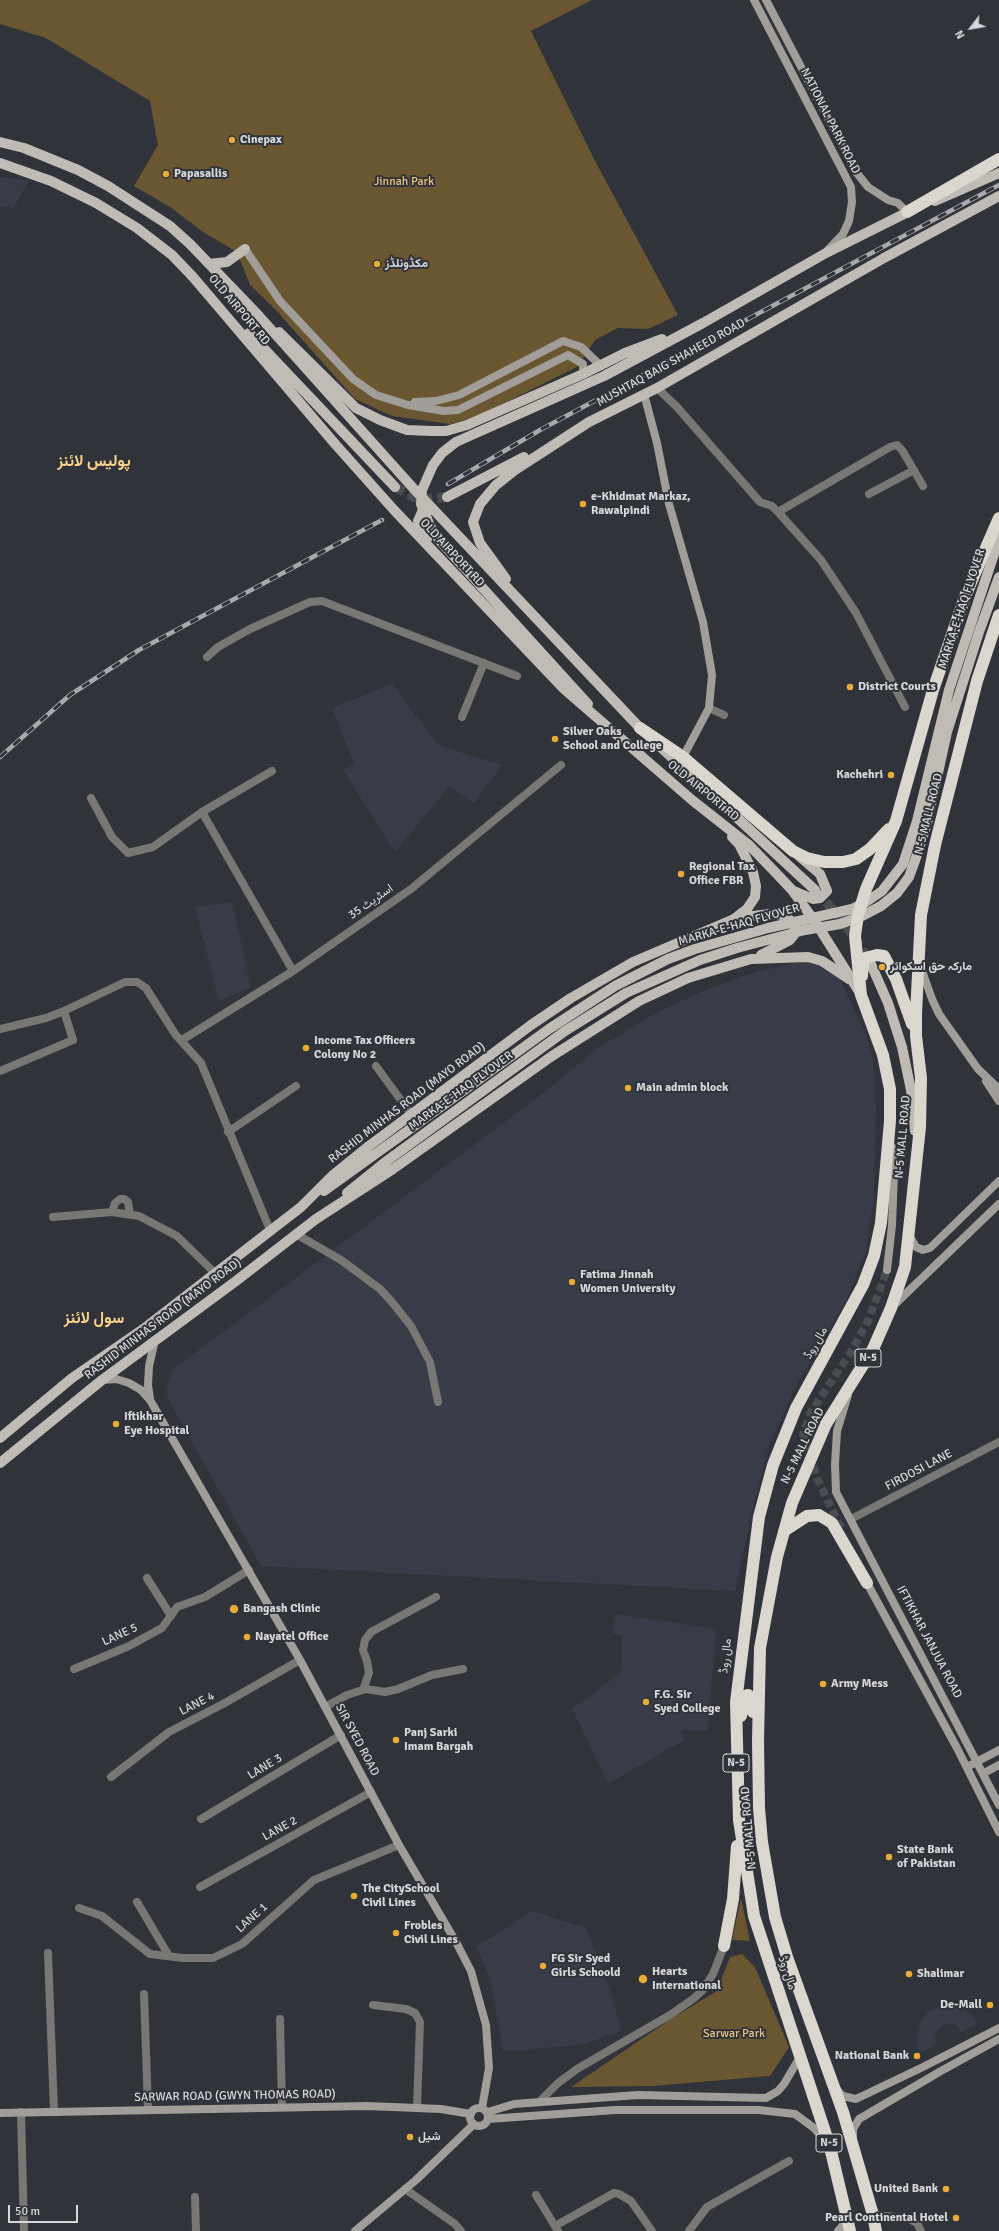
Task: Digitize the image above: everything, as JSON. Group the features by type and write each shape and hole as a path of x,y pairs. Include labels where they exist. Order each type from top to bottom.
{"highway":[{"path":"907,212 999,159"},
{"path":"861,995 855,936 858,915 866,888 896,821 941,668 966,594 999,518"},
{"name":"N-5 MALL ROAD","path":"834,2086 787,1957 775,1917 762,1842 758,1741 760,1648 768,1600 792,1503 826,1424 873,1349 891,1308 905,1267 917,1149 921,1078 916,1036 918,954 921,915 935,845 977,681 999,615"},
{"path":"640,728 683,757 793,851 807,858 824,862 843,862 856,859 870,850 896,821"},
{"path":"861,995 863,962 870,956 884,956 896,979 916,1036"},
{"name":"مال روڈ","path":"850,2231 830,2147 754,1916 739,1820 736,1702 741,1645 759,1517 772,1465 796,1408 848,1316 863,1285 874,1256 881,1223 890,1121 890,1089 883,1055 861,995"},
{"path":"784,1531 807,1516 819,1515 832,1523 867,1583"},
{"path":"741,1645 742,1676 745,1686 748,1689 753,1687 760,1648"},
{"path":"736,1739 742,1706 745,1696 748,1695 751,1697 753,1722 758,1741"},
{"path":"724,1946 733,1899 739,1820"},
{"name":"N-5","path":"834,2086 852,2142 873,2215 876,2231"}],"main road":[{"name":"OLD AIRPORT RD","path":"0,142 24,148 71,167 108,186 170,226 259,316 313,378 532,615 665,754 815,890"},
{"name":"OLD AIRPORT RD","path":"0,163 51,181 96,203 137,228 172,255 194,277 336,445 440,559 564,689 692,800 749,845 792,890 838,956 861,995"},
{"path":"611,731 564,676 440,541 424,515 421,504 422,490 433,465 442,453 456,442 604,376 703,323 826,253 907,212 999,173"},
{"name":"MUSHTAQ BAIG SHAHEED ROAD","path":"532,615 480,543 473,522 480,504 496,485 515,470 589,422 657,388 884,258 999,196"},
{"path":"209,264 227,262 245,249"},
{"path":"194,277 395,487"},
{"name":"MUSHTAQ BAIG SHAHEED ROAD","path":"259,316 306,356 356,408 380,420 407,430 446,431 467,425 583,374 625,352 703,323"},
{"path":"446,497 589,422"},
{"path":"440,559 422,533 418,521 422,512 430,512 458,535"},
{"name":"MARKA-E-HAQ FLYOVER","path":"316,1219 382,1165 528,1058 571,1028 626,994 700,960 781,936 840,924 862,916 881,906 897,893 909,877 922,822 949,690 999,539"},
{"name":"MARKA-E-HAQ FLYOVER","path":"301,1208 549,1028 615,986 668,959 695,949 768,928 834,914 866,902 882,891 903,864 922,822 947,732 979,632 999,577"},
{"name":"RASHID MINHAS ROAD (MAYO ROAD)","path":"0,1438 72,1378 152,1322 270,1230 301,1208 332,1176 531,1025 606,977 666,946 734,919 747,909 755,897 756,886 753,872 739,844 692,800"},
{"path":"792,890 813,899 820,898 827,891 820,874 793,851"},
{"path":"734,919 770,914 784,915 790,920 795,928 794,935 790,940 778,948 751,959"},
{"name":"RASHID MINHAS ROAD (MAYO ROAD)","path":"0,1463 102,1380 273,1254 316,1219 392,1169 552,1056 639,1001 688,978 751,959 795,956 822,961 848,977 861,995"},
{"path":"870,962 888,1003 902,1047 911,1090 917,1149"}],"street":[{"name":"NATIONAL PARK ROAD","path":"754,0 851,188 852,202 849,221 843,234 826,253"},
{"name":"NATIONAL PARK ROAD","path":"766,0 856,172 868,187 888,200 898,203 907,212"},
{"path":"245,249 280,302 353,379 376,395 408,406 444,411 458,410 568,355 583,364 583,374"},
{"path":"376,395 422,403 459,395 563,341 575,343 600,365"},
{"path":"657,388 677,407 760,502 772,506 778,512 836,581 869,636 906,707"},
{"path":"644,394 657,443 669,504 704,622 712,675 709,708 683,757"},
{"path":"778,512 890,447 897,445 902,450 923,486"},
{"path":"869,494 914,470"},
{"path":"207,657 218,647 250,629 310,602 322,601 518,676"},
{"path":"462,717 484,663"},
{"path":"709,708 724,715"},
{"name":"اسٹریٹ 35","path":"182,1040 293,971 411,889 561,765"},
{"path":"91,798 112,837 128,854 153,847 202,812 272,771"},
{"path":"202,812 293,971"},
{"path":"918,954 924,978 939,1014 999,1101"},
{"path":"0,1028 46,1018 125,982 137,982 146,988 175,1034 182,1040 201,1064 270,1230"},
{"path":"0,1071 73,1040 64,1011"},
{"path":"376,1066 412,1114"},
{"path":"978,1069 999,1089"},
{"path":"228,1132 296,1086"},
{"path":"887,1270 892,1225 894,1173 890,1121"},
{"path":"908,1233 910,1240 916,1247 923,1250 930,1248 999,1181"},
{"path":"112,1212 116,1203 120,1199 128,1202 130,1214"},
{"path":"891,1308 899,1302 924,1275 999,1204"},
{"path":"53,1217 112,1212 130,1214 151,1221 176,1236 215,1273"},
{"path":"296,1234 341,1260 380,1289 392,1302 411,1326 430,1362 438,1402"},
{"name":"SIR SYED ROAD","path":"150,1400 148,1385 149,1366 155,1340"},
{"name":"SIR SYED ROAD","path":"102,1380 116,1379 129,1383 141,1390 150,1400 300,1660 399,1845 456,1942 471,1971 486,2025 488,2068 486,2113"},
{"name":"IFTIKHAR JANJUA ROAD","path":"851,1385 838,1431 835,1464 836,1492 978,1761 999,1805"},
{"name":"FIRDOSI LANE","path":"851,1520 999,1442"},
{"name":"LANE 5","path":"74,1669 129,1646 162,1628 177,1607 205,1597 249,1570"},
{"path":"147,1578 171,1616"},
{"path":"867,1583 967,1767 999,1832"},
{"path":"363,1690 369,1673 368,1661 363,1650 365,1640 371,1632 436,1597"},
{"name":"LANE 4","path":"111,1777 169,1732 223,1704 300,1660"},
{"path":"325,1706 347,1695 363,1690 385,1692 398,1689 432,1675 463,1669"},
{"name":"LANE 3","path":"201,1819 341,1735"},
{"path":"967,1767 999,1750"},
{"path":"984,1773 999,1765"},
{"name":"LANE 2","path":"200,1887 371,1792"},
{"name":"LANE 1","path":"78,1908 102,1916 150,1954 183,1958 213,1958 242,1944 314,1880 399,1845"},
{"path":"137,1902 169,1956"},
{"path":"540,2101 558,2083 577,2069 670,2015 693,1999 703,1990 713,1974 724,1946"},
{"path":"48,1953 54,2111"},
{"path":"144,1994 148,2110"},
{"path":"373,2005 406,2009 415,2013 420,2022 417,2108"},
{"path":"280,2019 282,2107"},
{"path":"834,2086 843,2096 856,2099 999,2028"},
{"path":"852,2142 853,2129 859,2119 940,2071 999,2039"},
{"path":"486,2113 514,2104 638,2095 766,2098 778,2091 784,2084 800,2056"},
{"name":"SARWAR ROAD (GWYN THOMAS ROAD)","path":"0,2113 366,2106 441,2109 470,2114"},
{"path":"474,2124 470,2114 475,2109 486,2113 614,2110 759,2110 795,2114 814,2128 830,2147"},
{"path":"21,2112 24,2231"},
{"path":"474,2124 481,2126 486,2113"},
{"path":"355,2231 406,2189 474,2124"},
{"path":"688,2231 706,2207 789,2161"},
{"path":"406,2189 456,2224 461,2231"},
{"path":"536,2195 556,2228 614,2193 619,2194 631,2201 652,2231"},
{"path":"195,2197 196,2231"},
{"path":"873,2215 907,2218 917,2223 921,2231"},
{"path":"838,2231 848,2218"}],"shaded area":[{"path":"0,177 28,181 14,208 0,206"},
{"path":"392,684 438,745 502,765 474,803 449,787 395,852 343,770 354,763 332,708"},
{"path":"232,902 251,987 219,1001 195,907"},
{"name":"Fatima Jinnah Women University","path":"815,958 838,975 864,1030 873,1060 876,1108 874,1197 865,1254 846,1301 795,1388 770,1443 754,1503 735,1591 261,1566 169,1401 166,1390 172,1370 549,1089 595,1050 659,1011 711,988 755,972"},
{"name":"F.G. Sir Syed College","path":"615,1614 716,1629 708,1730 679,1730 684,1740 608,1784 572,1708 591,1696 622,1670 622,1635 613,1634"},
{"name":"FG Sir Syed Girls Schoold","path":"533,1911 586,1928 610,1989 621,2031 585,2044 503,2052 491,1982 477,1946"},
{"path":"949,2006 962,2008 973,2016 977,2024 961,2032 957,2026 950,2024 944,2025 938,2030 935,2037 937,2044 919,2054 916,2041 921,2021 928,2012 938,2007"}],"green space":[{"name":"Jinnah Park","path":"0,0 592,0 531,31 594,159 678,315 648,329 618,328 595,340 577,367 474,418 450,424 392,416 355,399 275,309 250,285 237,252 203,232 170,207 134,186 158,145 150,101 46,38 0,24"},
{"path":"741,1898 750,1941 732,1940"},
{"name":"Sarwar Park","path":"742,1954 755,1967 789,2047 770,2076 652,2086 571,2087 671,2019 717,1991 730,1957"}],"tunnel":[{"path":"395,487 414,497 430,499 447,497"},
{"path":"816,891 843,921 870,962"},
{"path":"841,1528 817,1478 803,1434 811,1412 851,1352 868,1321 887,1270"}],"railway":[{"path":"448,484 540,430 999,185"},
{"path":"0,757 70,695 139,650 382,520"}],"place":[{"name":"Cinepax","path":"232,140"},
{"name":"Papasallis","path":"166,174"},
{"name":"مکڈونلڈز","path":"377,264"},
{"name":"e-Khidmat Markaz, Rawalpindi","path":"583,504"},
{"name":"District Courts","path":"850,687"},
{"name":"Silver Oaks School and College","path":"555,739"},
{"name":"Kachehri","path":"891,775"},
{"name":"Regional Tax Office FBR","path":"681,874"},
{"name":"مارکہ حق اسکوائر","path":"882,967"},
{"name":"Income Tax Officers Colony No 2","path":"306,1048"},
{"name":"Main admin block","path":"628,1088"},
{"name":"Fatima Jinnah Women University","path":"572,1282"},
{"name":"Iftikhar Eye Hospital","path":"116,1424"},
{"name":"Bangash Clinic","path":"234,1609"},
{"name":"Nayatel Office","path":"247,1637"},
{"name":"Army Mess","path":"823,1684"},
{"name":"F.G. Sir Syed College","path":"646,1702"},
{"name":"Panj Sarki Imam Bargah","path":"396,1740"},
{"name":"State Bank of Pakistan","path":"889,1857"},
{"name":"The CitySchool Civil Lines","path":"354,1896"},
{"name":"Frobles Civil Lines","path":"396,1933"},
{"name":"FG Sir Syed Girls Schoold","path":"543,1966"},
{"name":"Shalimar","path":"909,1974"},
{"name":"Hearts International","path":"643,1979"},
{"name":"De-Mall","path":"990,2005"},
{"name":"National Bank","path":"917,2056"},
{"name":"شیل","path":"410,2137"},
{"name":"United Bank","path":"946,2189"},
{"name":"Pearl Continental Hotel","path":"956,2218"}],"district":[{"name":"پولیس لائنز","path":"94,462"},
{"name":"سول لائنز","path":"94,1319"}]}
